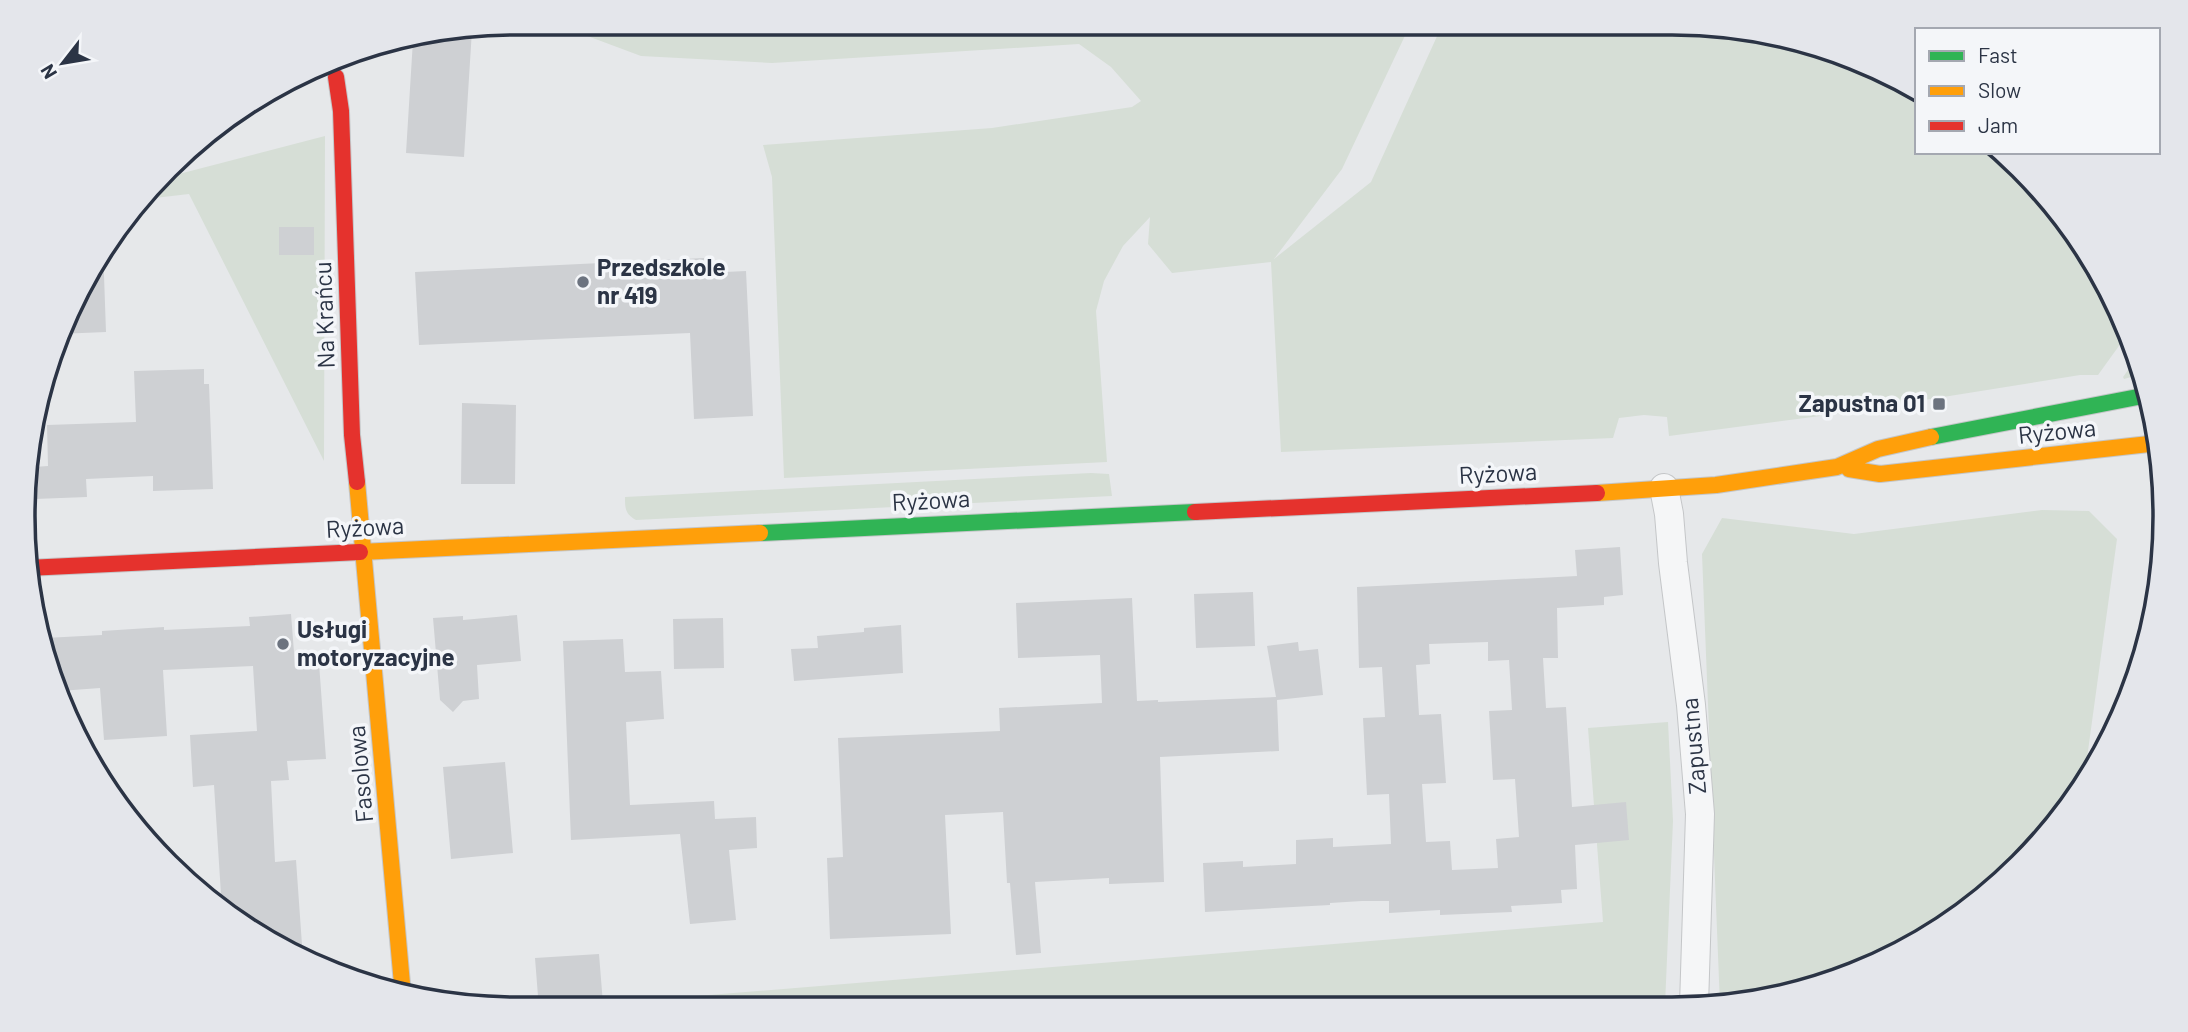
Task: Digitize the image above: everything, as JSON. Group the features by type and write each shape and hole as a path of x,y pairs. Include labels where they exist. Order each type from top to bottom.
{"street":[{"name":"Na Krańcu","path":"337,77 341,111 352,435 364,550"},
{"name":"Ryżowa","path":"38,567 1716,485 1836,467 1878,449 2138,396"},
{"name":"Ryżowa","path":"1836,467 1880,474 2148,444"},
{"name":"Zapustna","path":"1664,488 1691,705 1700,814 1694,996"},
{"name":"Fasolowa","path":"364,550 402,983"}],"shaded area":[{"path":"585,35 1405,35 1342,169 1274,259 1371,182 1438,35 1672,35 1766,44 1796,51 1856,72 1915,101 1915,154 1989,154 2054,223 2089,276 2120,344 2098,375 2080,375 1843,413 1669,436 1667,417 1644,415 1619,418 1613,438 1281,452 1271,262 1172,273 1148,244 1150,217 1123,246 1104,281 1096,311 1107,462 784,478 772,177 763,145 992,128 1132,107 1141,101 1111,67 1079,44 772,63 641,56"},
{"path":"325,136 324,461 189,194 155,198 179,174"},
{"path":"2129,368 2132,377 2123,377"},
{"path":"1109,474 1112,496 636,520 628,513 625,504 625,497"},
{"path":"2042,510 2089,511 2117,539 2087,759 2054,809 2034,833 1989,878 1939,916 1885,947 1827,971 1766,988 1720,994 1702,554 1722,518 1854,534"},
{"path":"1668,722 1673,821 1665,997 685,997 1603,922 1588,728"}],"building":[{"path":"472,37 464,157 406,153 413,46"},
{"path":"279,227 314,227 314,255 279,255"},
{"path":"704,258 705,273 746,271 753,416 694,419 690,333 419,345 415,272"},
{"path":"104,268 106,332 71,333"},
{"path":"204,369 204,384 209,384 213,489 153,491 153,476 86,479 87,497 36,499 38,467 48,466 47,425 136,422 134,371"},
{"path":"462,403 516,405 515,484 461,484"},
{"path":"1620,547 1623,595 1604,597 1604,605 1557,608 1558,658 1543,658 1546,708 1566,707 1572,807 1626,802 1629,840 1575,845 1577,889 1561,890 1562,903 1511,906 1512,912 1440,915 1440,910 1389,913 1389,901 1362,901 1205,912 1203,863 1243,861 1243,867 1296,864 1296,840 1333,838 1333,847 1391,844 1389,794 1367,795 1363,718 1385,717 1382,667 1359,668 1357,587 1577,576 1575,550","holes":["1488,642 1488,661 1509,660 1512,710 1489,711 1493,780 1515,779 1519,837 1496,839 1498,868 1452,870 1450,841 1426,842 1422,784 1446,783 1441,714 1419,715 1416,665 1430,664 1429,644"]},
{"path":"1253,592 1255,646 1196,648 1194,594"},
{"path":"1132,598 1137,701 1276,697 1267,646 1298,642 1299,651 1318,649 1323,695 1277,700 1279,751 1160,757 1164,882 1109,884 1109,878 1035,882 1041,953 1016,955 1010,883 1007,883 1003,812 945,815 951,934 830,939 827,858 843,857 838,738 1000,731 999,708 1102,703 1100,655 1018,658 1016,603"},
{"path":"291,614 295,665 319,663 326,759 287,761 289,780 271,781 275,862 296,860 302,947 275,933 221,896 214,785 193,787 190,735 257,731 253,666 163,670 167,736 104,740 100,688 68,690 50,638 102,635 102,631 164,627 164,630 250,626 249,617"},
{"path":"517,615 521,661 477,665 479,699 463,701 453,712 440,700 433,618 463,616 463,620"},
{"path":"723,618 724,668 674,669 673,619"},
{"path":"901,625 903,673 794,681 791,649 818,648 817,636 864,632 864,628"},
{"path":"623,639 625,672 661,671 664,719 626,722 630,805 714,801 715,819 756,817 757,848 729,850 736,920 690,924 680,834 571,840 563,641"},
{"path":"505,762 513,853 451,859 443,767"},
{"path":"599,954 602,997 538,997 535,958"}],"traffic: fast":[{"path":"1931,437 2138,397"},
{"path":"760,533 1195,512"}],"traffic: slow":[{"path":"1597,493 1716,485 1837,467 1878,449 1931,437"},
{"path":"1849,469 1880,474 2148,444"},
{"path":"357,482 402,983"},
{"path":"360,552 760,533"}],"traffic: jam":[{"path":"336,77 341,111 352,435 357,482"},
{"path":"1195,512 1597,493"},
{"path":"38,567 360,552"}],"place":[{"name":"Przedszkole nr 419","path":"583,282"},
{"name":"Zapustna 01","path":"1939,404"},
{"name":"Usługi motoryzacyjne","path":"283,644"}]}
